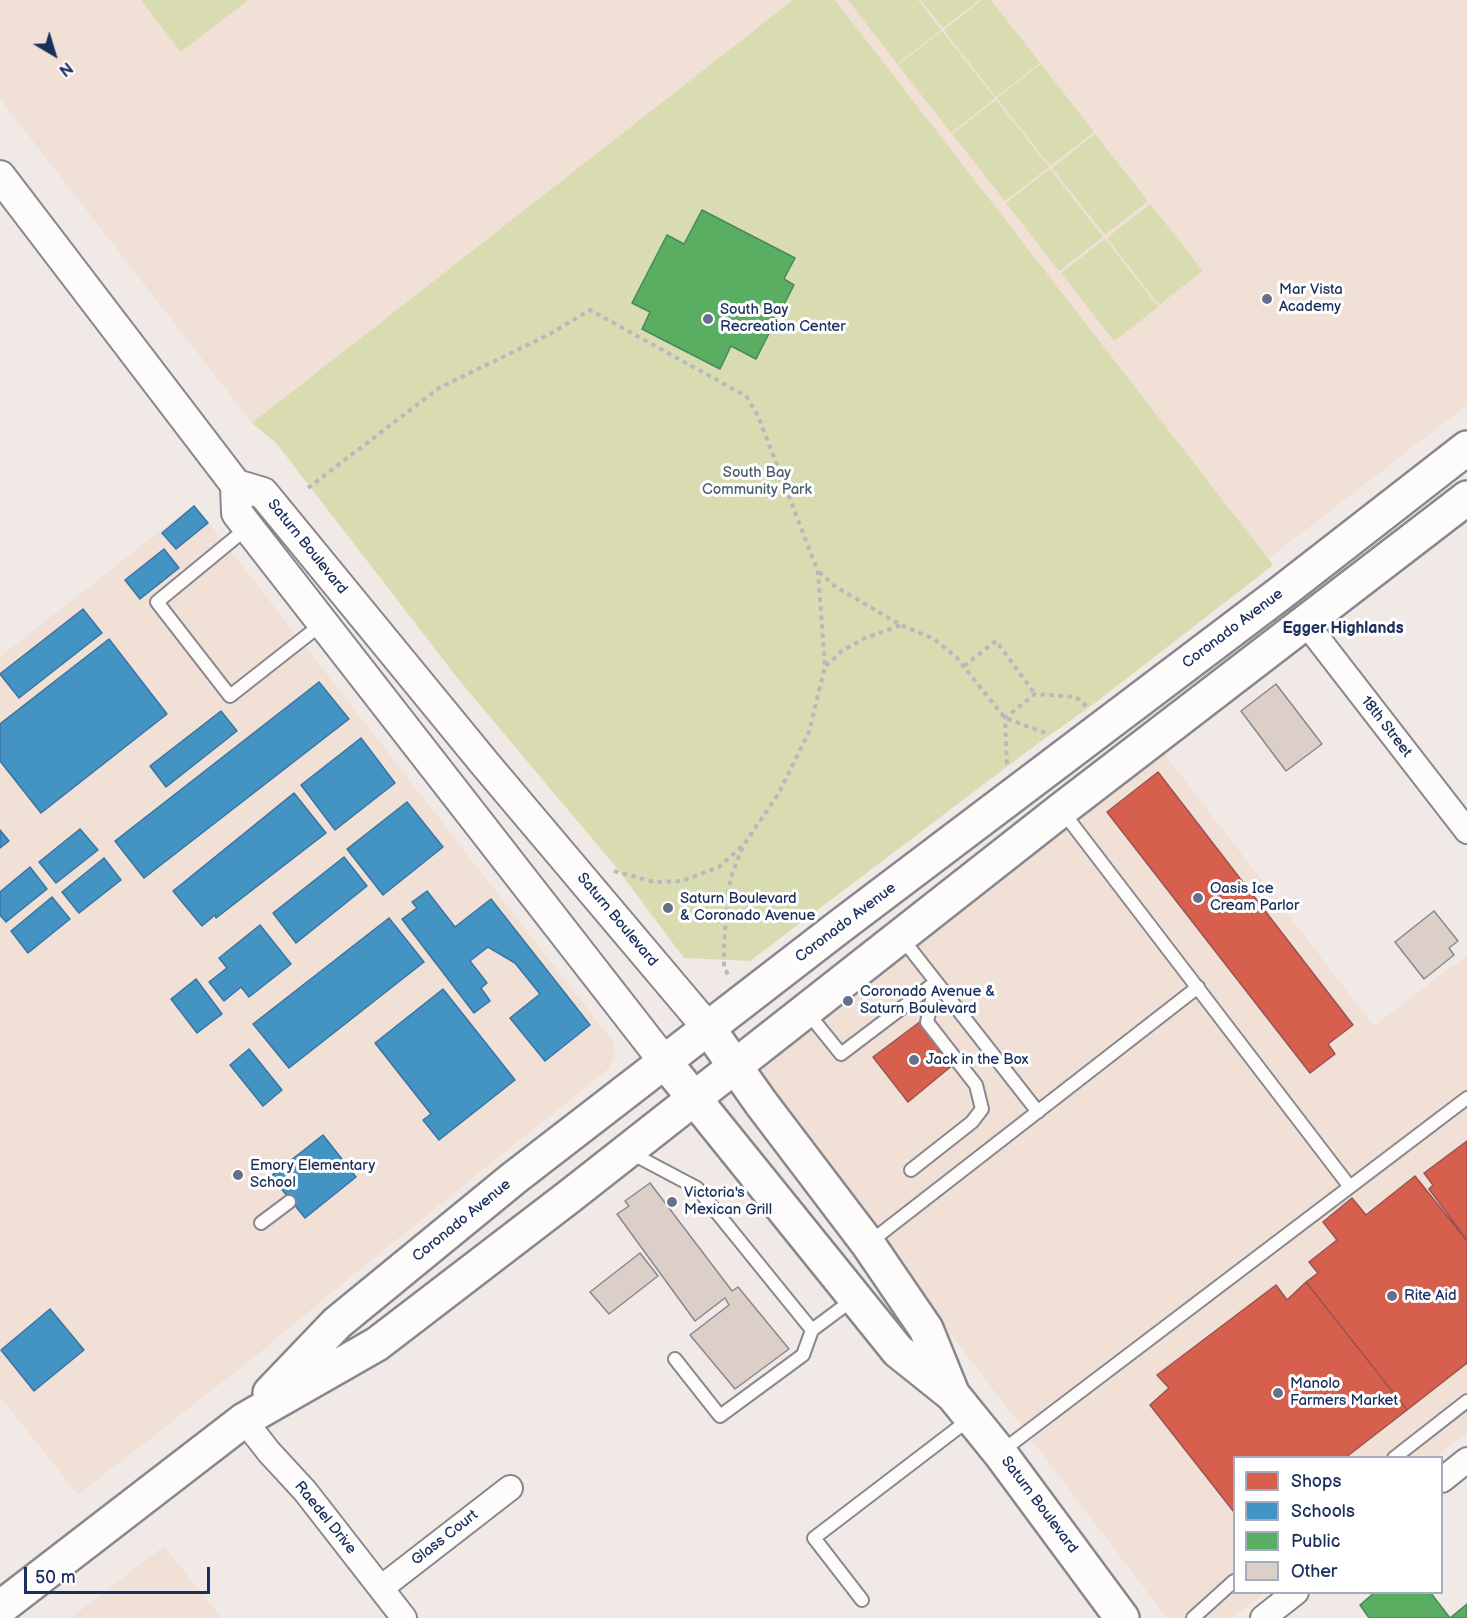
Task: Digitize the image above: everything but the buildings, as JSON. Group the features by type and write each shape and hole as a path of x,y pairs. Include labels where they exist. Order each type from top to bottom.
{"main road":[{"name":"Coronado Avenue","path":"244,1420 337,1323 514,1178 664,1061 1282,592 1467,448"},
{"name":"Coronado Avenue","path":"0,1608 244,1420 377,1344 570,1196 625,1150 1061,810 1467,498"},
{"path":"1282,592 1305,622"},
{"name":"Saturn Boulevard","path":"708,1028 761,1104 868,1244 926,1329 962,1406"},
{"name":"Saturn Boulevard","path":"664,1061 898,1351 962,1406 1000,1453 1122,1618"}],"street":[{"path":"0,176 236,485"},
{"name":"Saturn Boulevard","path":"664,1061 237,513 236,485 263,494 486,765 708,1028"},
{"name":"18th Street","path":"1305,622 1467,831"},
{"name":"Raedel Drive","path":"244,1420 269,1452 305,1491 404,1618"},
{"path":"1443,1479 1467,1460"},
{"name":"Glass Court","path":"381,1588 510,1488"},
{"path":"1263,1618 1295,1594"}],"lane":[{"path":"248,527 158,602 230,696 323,622"},
{"path":"1061,810 1350,1187"},
{"path":"900,936 1038,1112"},
{"path":"806,1010 841,1054 936,982"},
{"path":"911,1170 972,1122 982,1108 976,1085 927,1022 936,982"},
{"path":"868,1244 1198,987"},
{"path":"1000,1453 1467,1098"},
{"path":"625,1150 697,1188 812,1330"},
{"path":"261,1223 289,1202"},
{"path":"675,1359 720,1416 803,1354 812,1330 855,1298"},
{"path":"1397,1456 1467,1401"},
{"path":"862,1600 814,1538 962,1406"},
{"path":"1193,1618 1233,1582"}],"path":[{"path":"308,488 439,388 550,334 590,310 746,396 758,416 818,572 825,666 809,732 779,793 743,846 732,874 728,892 724,966 729,978"},
{"path":"818,572 836,587 901,625 934,639 956,657 1005,718 1043,732 1054,741 1065,758"},
{"path":"825,666 842,651 863,639 901,625"},
{"path":"964,666 996,641 1035,694"},
{"path":"1005,718 1035,694 1076,698 1083,701 1103,729"},
{"path":"1005,718 1007,764"},
{"path":"614,871 654,882 682,881 719,867 743,846"}],"shaded area":[{"path":"0,0 793,0 252,423 0,99"},
{"name":"Mar Vista Academy","path":"835,0 1467,0 1467,405 1268,559"},
{"name":"Emory Elementary School","path":"194,504 612,1040 615,1055 609,1068 253,1358 78,1495 0,1397 0,657"},
{"path":"1160,748 1374,1026 1467,955 1467,1433 1436,1456 1233,1456 1233,1594 1264,1594 1232,1618 1167,1618 753,1074"},
{"path":"164,1546 221,1618 71,1618"}],"green space":[{"path":"141,0 248,0 181,52"},
{"name":"South Bay Community Park","path":"793,0 835,0 1273,565 1095,703 1033,747 750,961 684,958 616,867 459,680 277,444 252,423"},
{"path":"848,0 918,0 941,30 897,64"},
{"path":"921,0 979,0 943,28"},
{"path":"982,0 991,0 1040,63 996,97 944,30"},
{"path":"942,31 995,98 951,133 898,65"},
{"path":"1041,64 1094,132 1050,166 997,98"},
{"path":"996,100 1049,167 1005,201 952,134"},
{"path":"1095,134 1148,201 1105,235 1052,168"},
{"path":"1050,169 1103,237 1059,271 1006,203"},
{"path":"1150,204 1203,271 1159,305 1107,238"},
{"path":"1105,239 1158,307 1114,341 1061,273"}],"place":[{"name":"Mar Vista Academy","path":"1267,299"},
{"name":"South Bay Recreation Center","path":"708,319"},
{"name":"Oasis Ice Cream Parlor","path":"1198,898"},
{"name":"Saturn Boulevard & Coronado Avenue","path":"668,908"},
{"name":"Coronado Avenue & Saturn Boulevard","path":"848,1001"},
{"name":"Jack in the Box","path":"914,1060"},
{"name":"Emory Elementary School","path":"238,1175"},
{"name":"Victoria's Mexican Grill","path":"672,1202"},
{"name":"Rite Aid","path":"1392,1296"},
{"name":"Manolo Farmers Market","path":"1278,1393"}],"district":[{"name":"Egger Highlands","path":"1343,629"}]}
